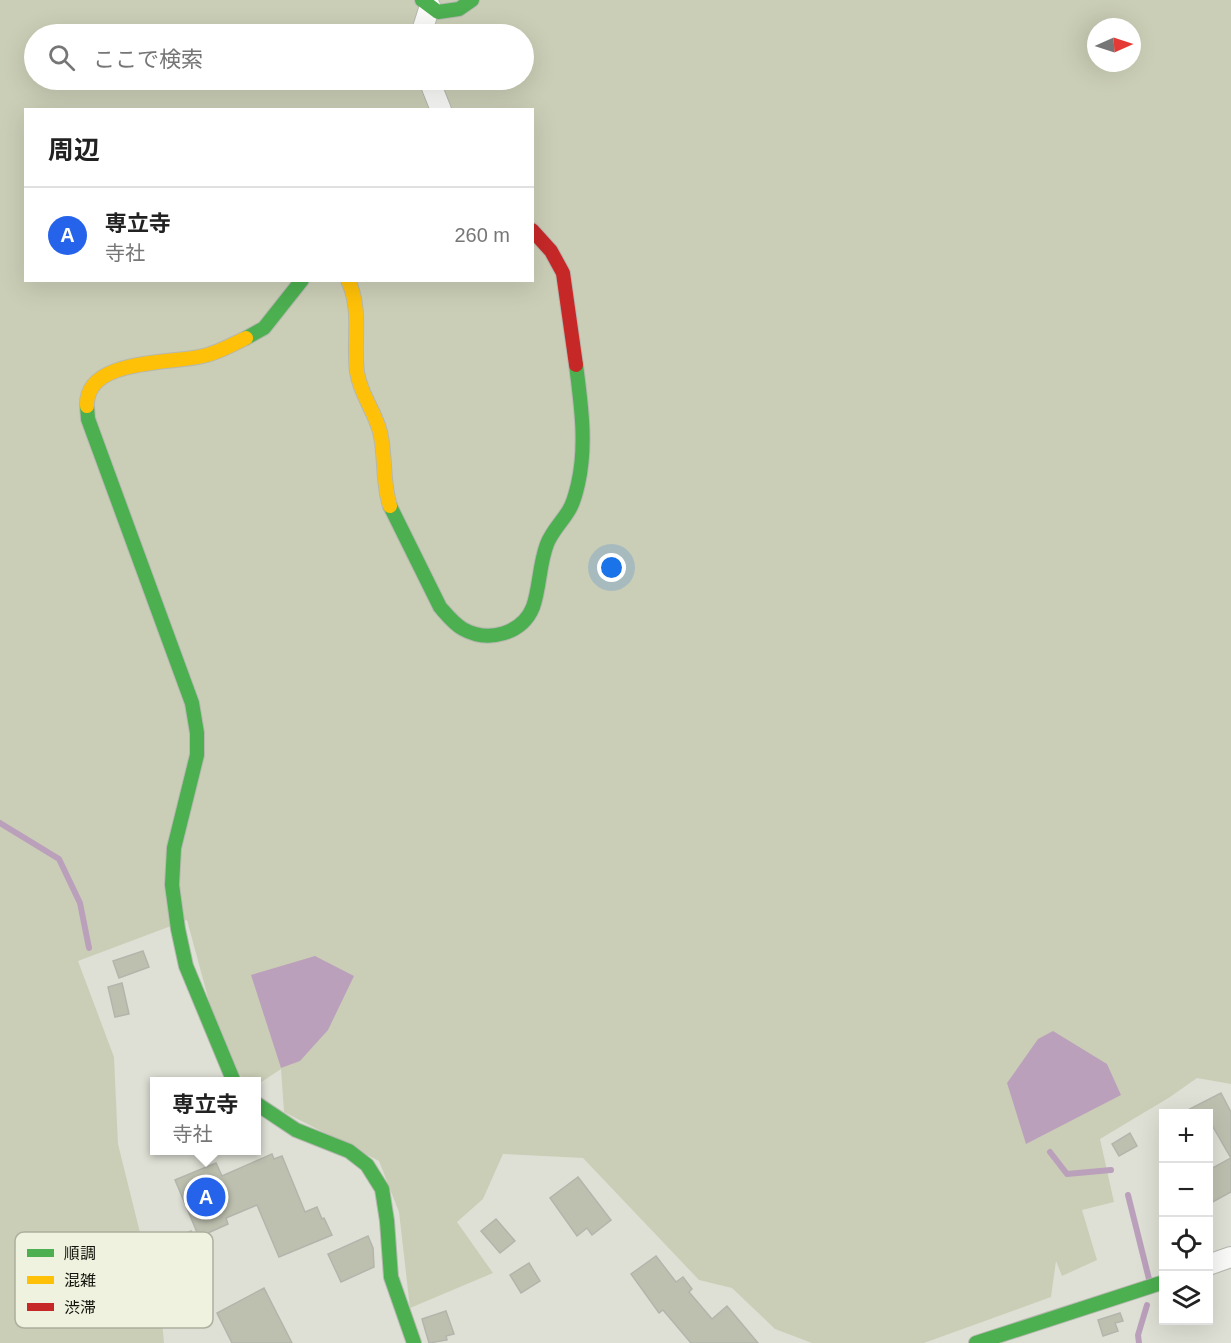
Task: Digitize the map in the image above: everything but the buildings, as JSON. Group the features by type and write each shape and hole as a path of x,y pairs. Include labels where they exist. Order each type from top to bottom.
{"street":[{"path":"423,24 426,3 438,12 459,9 472,0"},
{"path":"433,90 440,108"},
{"path":"349,282 356,303 359,384 381,435 385,489 390,507 440,607 451,620 469,632 486,635 507,633 520,625 529,615 537,592 542,558 552,534 572,505 581,466 581,403 566,287 560,265 546,243 534,232"},
{"path":"232,1077 186,966 172,885 174,848 197,755 197,733 192,703 88,419 87,396 95,382 106,373 124,368 205,356 264,328 300,282"},
{"path":"261,1107 296,1130 349,1151 367,1165 382,1189 391,1277 414,1343"},
{"path":"1213,1264 1231,1257"},
{"path":"976,1343 1159,1284"}],"green space":[{"path":"0,0 1231,0 1231,1084 1197,1078 1100,1139 1114,1202 1082,1210 1097,1260 1062,1276 1056,1261 1051,1297 924,1343 812,1343 775,1329 732,1288 699,1280 583,1158 503,1154 483,1199 457,1222 493,1273 410,1308 399,1212 379,1161 284,1112 281,1069 261,1082 261,1077 242,1077 227,1068 187,920 78,961 114,1057 118,1144 140,1232 15,1232 15,1328 163,1328 164,1343 0,1343"}],"shaded area":[{"path":"315,956 354,976 328,1030 300,1061 281,1068 251,975"},
{"path":"1053,1031 1107,1064 1121,1095 1026,1144 1007,1083 1038,1039"}],"waterway":[{"path":"0,823 59,859 80,903 89,948"},
{"path":"1050,1152 1067,1174 1111,1170"},
{"path":"1128,1195 1149,1279"},
{"path":"1139,1343 1138,1335 1147,1305"}],"traffic: fast":[{"path":"422,0 438,12 459,9 472,0"},
{"path":"246,338 264,328 300,282"},
{"path":"390,506 440,607 454,622 463,629 483,635 503,633 521,624 533,607 547,544 571,507 578,484 583,439 576,365"},
{"path":"87,406 88,419 192,703 197,733 197,755 174,848 172,885 186,966 232,1077"},
{"path":"261,1107 296,1130 349,1151 367,1165 382,1189 391,1277 414,1343"},
{"path":"976,1343 1159,1284"}],"traffic: slow":[{"path":"349,282 355,303 357,372 361,388 380,432 390,506"},
{"path":"87,406 90,390 100,379 114,371 132,366 209,355 246,338"}],"traffic: jam":[{"path":"534,232 551,251 563,273 576,365"}],"place":[{"name":"専立寺","path":"206,1197"}]}
